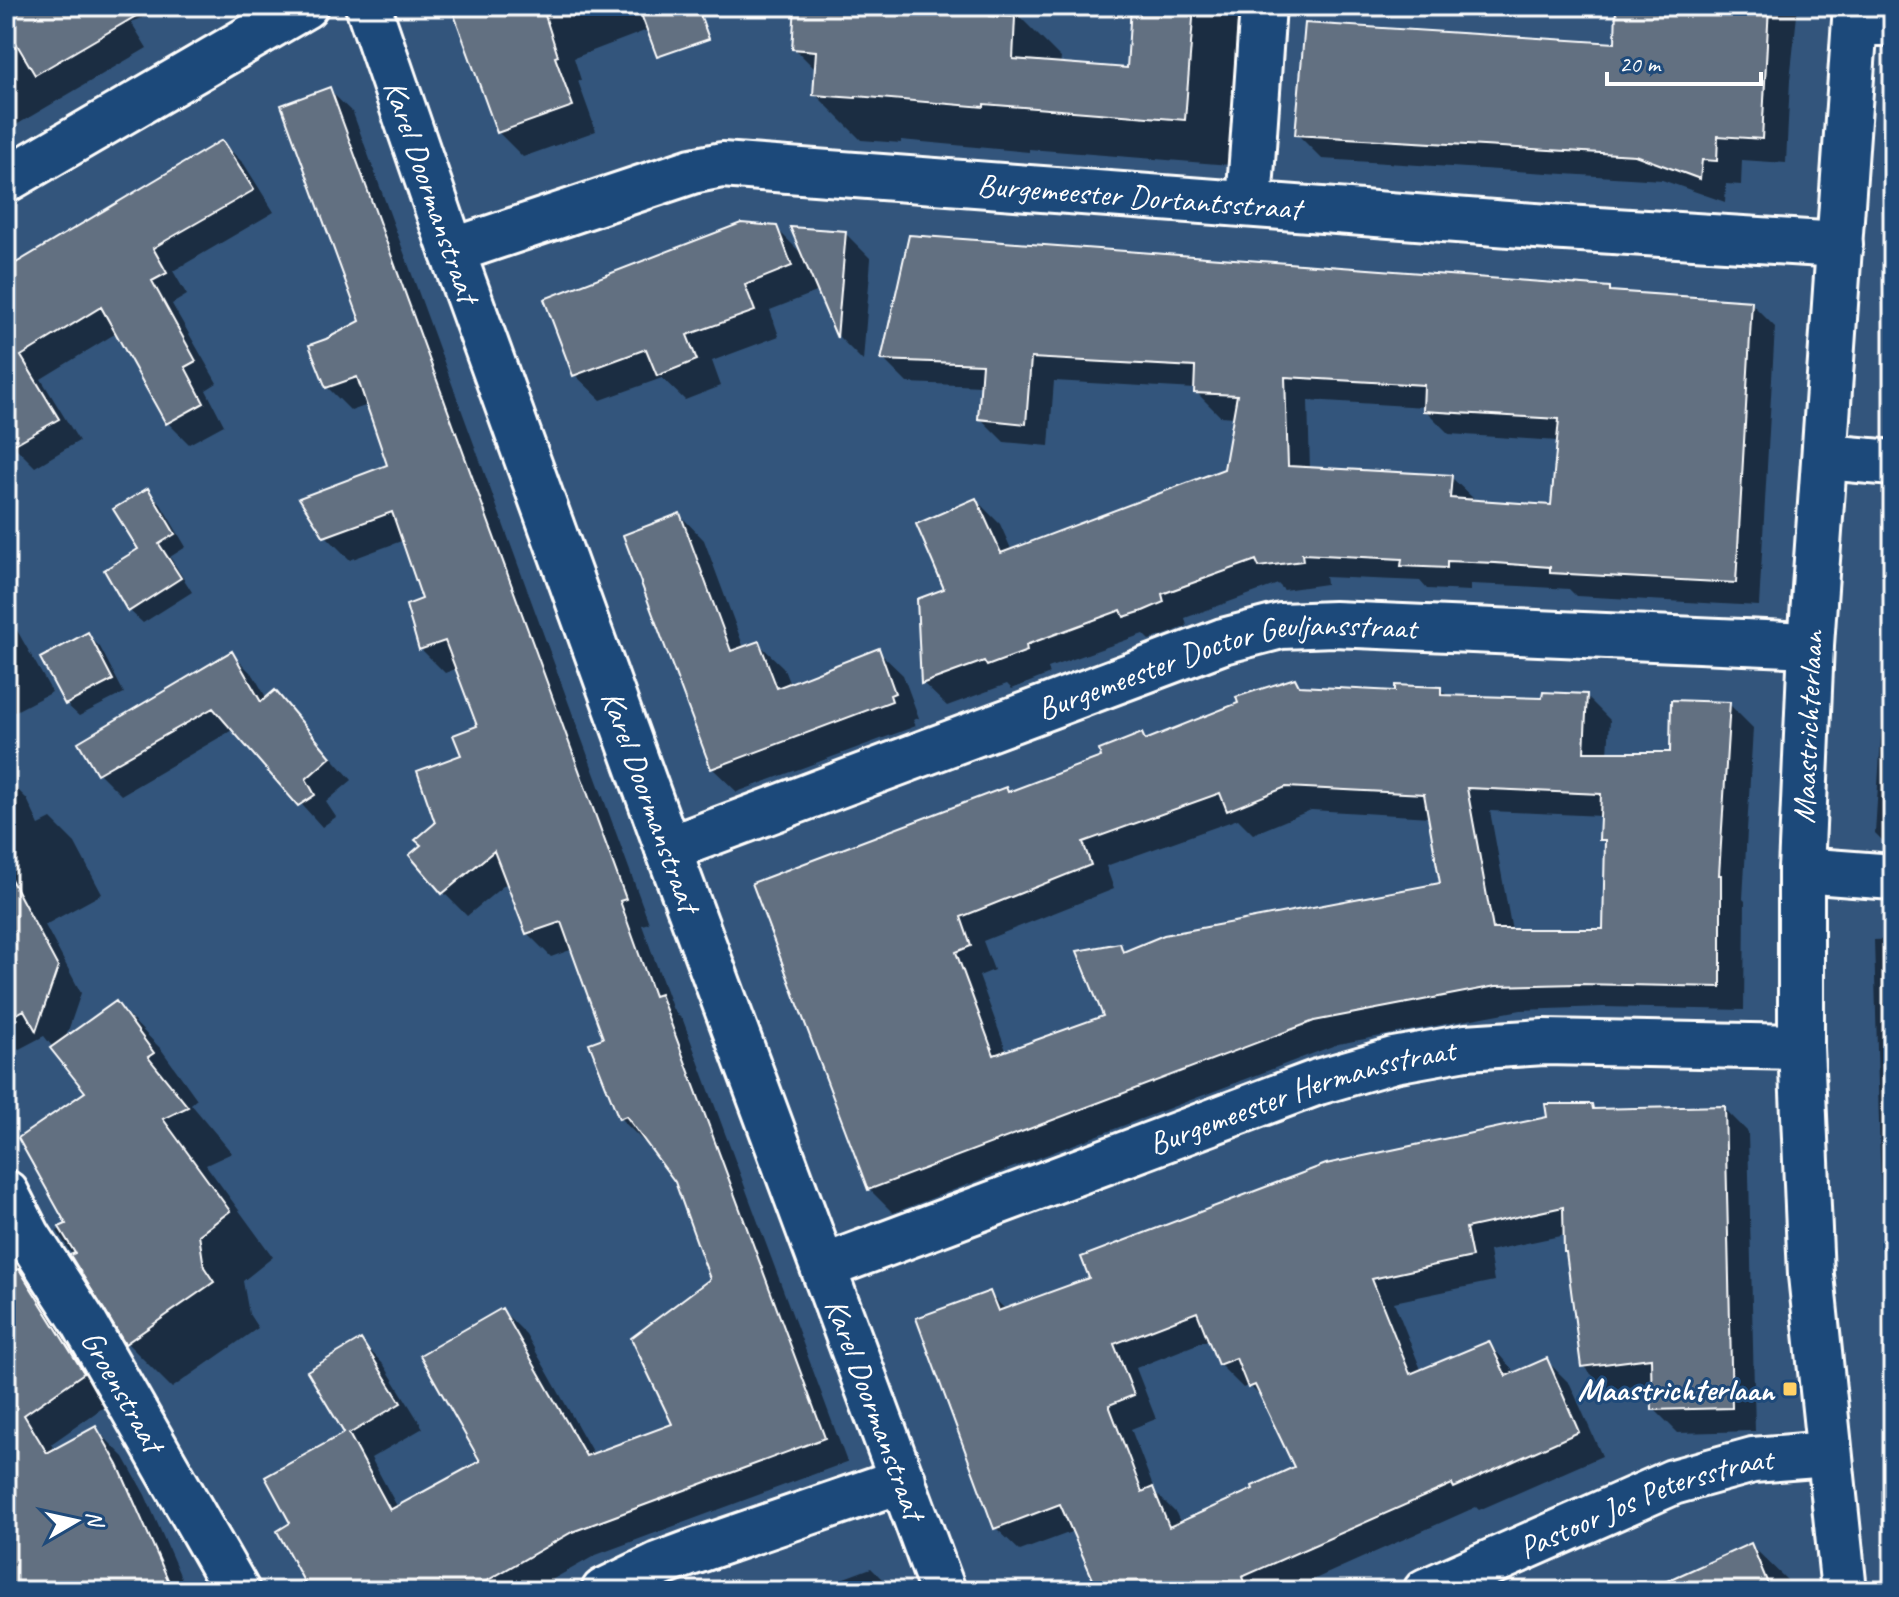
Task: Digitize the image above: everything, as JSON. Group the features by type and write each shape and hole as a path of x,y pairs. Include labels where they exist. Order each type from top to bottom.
{"street":[{"path":"6,180 305,6"},
{"name":"Karel Doormanstraat","path":"368,6 452,251 668,849 943,1591"},
{"path":"1249,204 1263,6"},
{"name":"Maastrichterlaan","path":"1844,1591 1811,1275 1801,1047 1801,870 1811,645 1840,245 1868,17"},
{"name":"Burgemeester Dortantsstraat","path":"452,251 692,171 722,165 1549,227 1840,245"},
{"path":"1826,457 1893,463"},
{"name":"Burgemeester Doctor Geuljansstraat","path":"668,849 1223,641 1281,626 1334,624 1811,645"},
{"path":"1801,870 1893,877"},
{"name":"Burgemeester Hermansstraat","path":"824,1267 1318,1082 1394,1060 1466,1047 1544,1042 1801,1047"},
{"name":"Groenstraat","path":"6,1193 28,1236 83,1321 237,1591"},
{"name":"Pastoor Jos Petersstraat","path":"1426,1591 1673,1482 1753,1460 1828,1454"},
{"path":"604,1591 690,1553 903,1480"}],"building":[{"path":"6,6 153,6 35,75 6,26"},
{"path":"451,6 542,6 558,56 555,57 573,106 497,133"},
{"path":"638,6 697,6 709,39 657,57"},
{"path":"795,6 990,9 989,16 1015,17 1013,59 1127,68 1131,6 1194,6 1185,120 984,104 984,107 813,95 816,51 792,49"},
{"path":"1616,6 1697,10 1696,6 1769,6 1762,139 1718,136 1717,161 1702,160 1700,179 1635,155 1295,135 1305,23 1615,43"},
{"path":"330,87 626,899 620,901 654,996 660,994 825,1438 572,1532 469,1591 309,1591 277,1531 290,1523 265,1477 344,1433 307,1371 361,1339 401,1403 349,1434 390,1510 480,1461 420,1355 502,1308 586,1456 672,1424 631,1338 710,1279 675,1182 626,1116 619,1119 589,1043 603,1038 561,922 526,934 494,851 442,894 409,855 421,845 415,840 435,823 417,771 461,755 453,735 477,726 445,641 419,650 406,605 422,599 392,512 324,537 299,498 387,465 357,377 326,388 309,345 360,321 281,105"},
{"path":"222,140 254,190 153,248 167,273 152,281 196,361 185,367 204,403 166,424 101,307 21,356 59,419 6,449 6,269"},
{"path":"741,223 777,226 792,266 745,285 755,311 687,335 697,360 657,376 646,349 573,376 544,299"},
{"path":"790,227 846,231 837,338"},
{"path":"909,235 1610,287 1610,291 1752,301 1736,583 1550,573 1550,567 1495,563 1447,561 1447,568 1401,566 1402,559 1302,554 1303,561 1259,567 1256,560 1162,594 1164,602 1143,611 1124,617 1121,610 1026,645 1027,651 987,666 984,661 921,684 917,599 944,589 916,524 976,498 1001,553 1224,469 1237,395 1194,393 1195,367 1031,358 1026,424 978,419 982,364 881,360","holes":["1285,377 1424,385 1423,411 1559,419 1551,505 1450,498 1452,475 1288,466"]},
{"path":"148,488 175,534 159,544 181,578 128,612 104,570 138,549 113,509"},
{"path":"680,513 731,651 759,641 777,688 879,648 895,693 890,695 892,701 711,769 623,535"},
{"path":"88,632 113,680 65,705 40,658"},
{"path":"232,651 261,702 275,690 331,757 306,779 315,795 298,806 213,708 97,774 78,742"},
{"path":"1295,678 1299,686 1395,691 1395,685 1441,687 1441,695 1542,698 1543,692 1587,694 1584,752 1670,752 1671,700 1730,702 1719,875 1721,987 1496,986 1314,1021 868,1190 752,883 1006,787 1008,792 1101,757 1099,750 1142,733 1145,740 1238,703 1236,697","holes":["1286,787 1424,794 1440,883 1164,935 1123,952 1120,943 1077,951 1103,1016 994,1055 956,952 971,946 961,917 1091,865 1083,842 1220,793 1227,811","1467,788 1601,794 1599,840 1605,840 1603,929 1493,929"]},
{"path":"6,870 58,967 36,1031 24,1010 6,1020"},
{"path":"116,1001 154,1053 148,1057 188,1107 163,1119 230,1211 199,1235 204,1267 214,1282 125,1344 70,1255 75,1253 59,1227 66,1224 18,1138 85,1092 50,1048"},
{"path":"1545,1104 1592,1104 1593,1109 1725,1106 1732,1408 1652,1410 1651,1358 1581,1367 1564,1252 1563,1207 1466,1228 1472,1257 1372,1279 1410,1374 1489,1341 1506,1376 1547,1358 1579,1432 1454,1488 1452,1484 1242,1577 1244,1582 1223,1591 1098,1591 1060,1504 994,1529 916,1318 990,1291 998,1311 1089,1278 1081,1257 1326,1164 1547,1117","holes":["1197,1312 1218,1365 1236,1358 1248,1388 1255,1385 1294,1467 1169,1527 1153,1487 1142,1492 1109,1405 1134,1395 1114,1344"]},
{"path":"19,1269 84,1373 24,1415 47,1453 96,1426 118,1465 173,1591 6,1591 6,1272"},
{"path":"1751,1543 1771,1591 1645,1591"}],"place":[{"name":"Maastrichterlaan","path":"1790,1389"}]}
